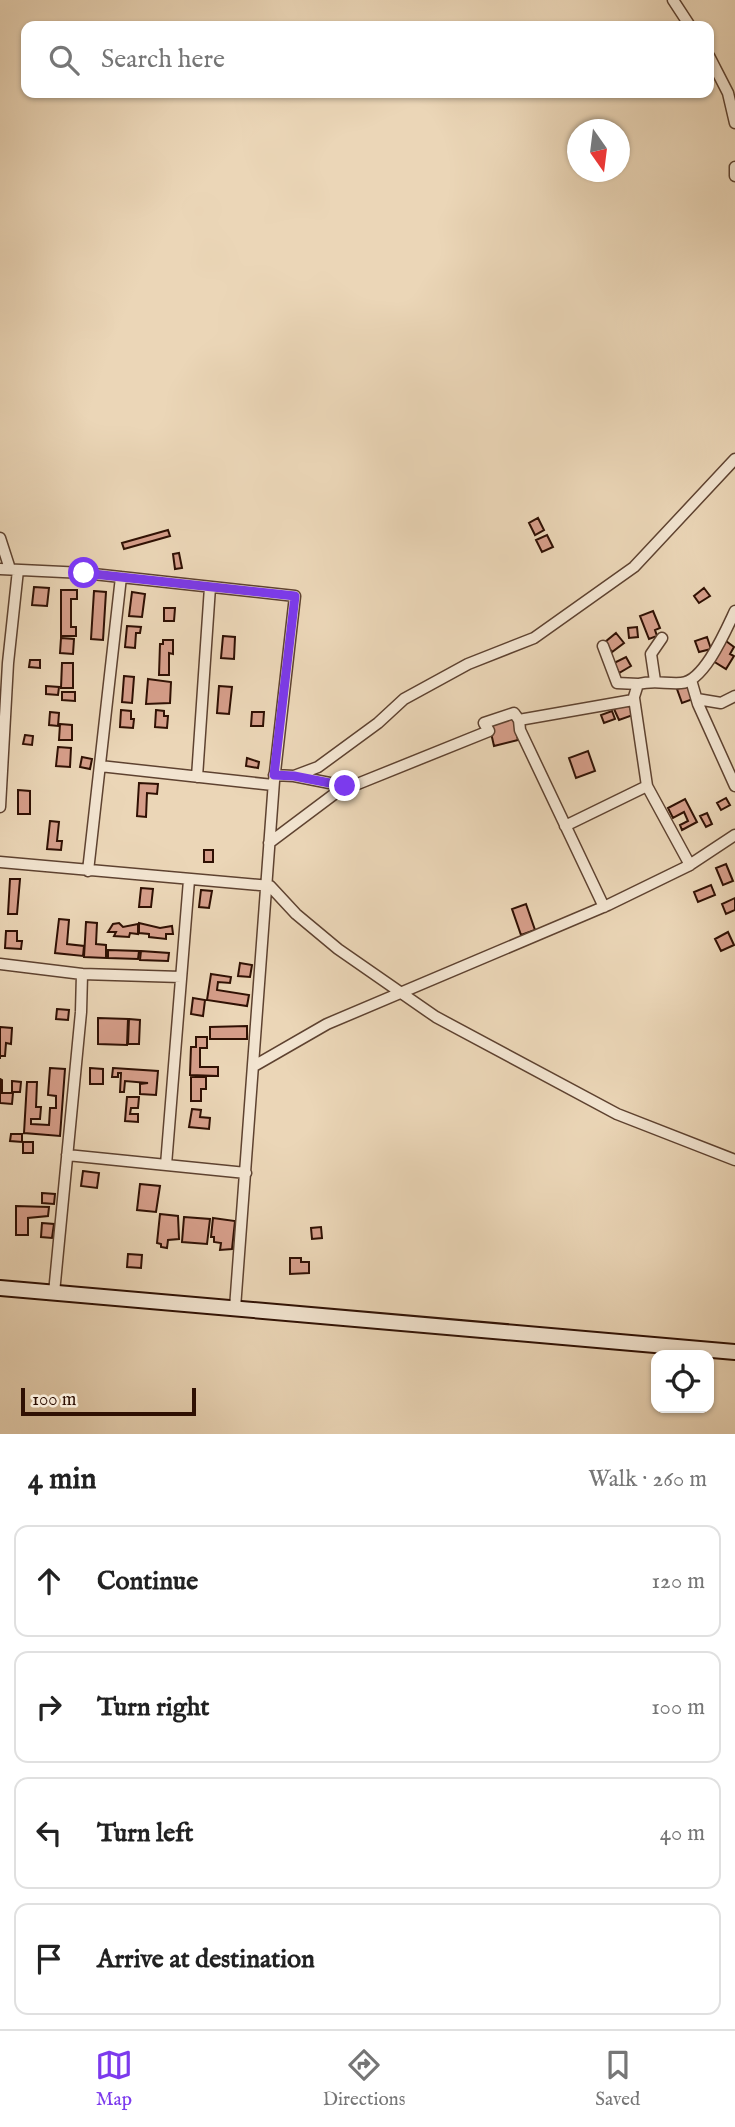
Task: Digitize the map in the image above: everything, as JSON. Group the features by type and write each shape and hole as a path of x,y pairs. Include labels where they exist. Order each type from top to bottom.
{"street":[{"path":"673,0 687,21"},
{"path":"714,66 728,93 735,123"},
{"path":"735,167 735,176"},
{"path":"100,766 197,777 274,780 318,767 378,723 404,699 468,664 534,638 634,567 735,459"},
{"path":"0,538 10,569 0,807"},
{"path":"10,569 121,577 295,596 274,780 235,1308"},
{"path":"88,871 121,577"},
{"path":"197,777 210,587"},
{"path":"603,646 617,683 638,684 655,681 681,684 691,680 702,669 735,611"},
{"path":"655,681 651,653 662,638"},
{"path":"691,680 735,786"},
{"path":"638,684 634,698 647,786 690,865"},
{"path":"697,699 721,703 735,696"},
{"path":"519,720 603,707 634,698"},
{"path":"294,776 350,787 489,731 484,723 514,713 604,907"},
{"path":"269,843 345,786"},
{"path":"565,826 647,786"},
{"path":"254,1066 327,1024 604,907 690,865 735,835"},
{"path":"0,862 270,887 296,914 338,949 436,1017 617,1114 735,1160"},
{"path":"166,1165 189,880"},
{"path":"0,964 82,974 181,977"},
{"path":"54,1293 81,1013 82,974"},
{"path":"67,1155 246,1173"},
{"path":"0,1288 735,1352"}],"building":[{"path":"538,518 544,530 535,535 529,523"},
{"path":"168,530 170,536 124,549 122,543"},
{"path":"547,535 553,547 542,552 536,540"},
{"path":"179,553 182,568 175,569 173,554"},
{"path":"34,587 49,588 47,606 32,605"},
{"path":"704,588 710,596 699,603 694,596"},
{"path":"61,590 77,590 77,599 71,599 71,627 76,627 76,636 61,636"},
{"path":"94,591 106,592 103,640 91,639"},
{"path":"132,592 145,594 142,617 129,616"},
{"path":"164,608 175,608 174,621 164,621"},
{"path":"653,611 660,628 655,630 657,636 649,639 640,616"},
{"path":"127,626 141,627 140,633 136,633 135,648 125,647"},
{"path":"637,627 638,637 629,638 628,628"},
{"path":"616,633 624,643 612,652 605,642"},
{"path":"223,636 235,637 234,659 221,658"},
{"path":"707,637 711,649 699,652 695,641"},
{"path":"61,638 74,639 73,654 60,653"},
{"path":"163,640 173,640 173,654 169,653 169,675 159,675 160,644 163,644"},
{"path":"726,641 734,647 730,654 734,656 726,669 713,661"},
{"path":"626,657 631,666 619,673 614,663"},
{"path":"30,660 40,660 40,668 29,667"},
{"path":"62,663 73,663 73,688 61,688"},
{"path":"124,676 134,677 132,703 122,702"},
{"path":"148,679 171,682 170,703 146,704"},
{"path":"688,685 693,699 682,703 677,689"},
{"path":"46,686 59,687 58,695 46,694"},
{"path":"219,686 232,687 229,714 217,713"},
{"path":"62,692 75,692 75,701 62,700"},
{"path":"628,703 633,715 619,720 614,709"},
{"path":"121,710 131,711 133,728 120,727"},
{"path":"156,710 164,711 164,716 168,716 167,728 155,727"},
{"path":"612,711 615,719 604,723 601,715"},
{"path":"50,712 59,713 58,726 49,725"},
{"path":"252,712 264,712 263,726 251,726"},
{"path":"513,718 518,740 494,746 489,724"},
{"path":"60,724 72,725 72,740 59,740"},
{"path":"25,735 33,736 32,745 23,744"},
{"path":"58,747 71,748 70,767 56,766"},
{"path":"588,751 595,771 576,778 569,758"},
{"path":"82,757 92,759 90,769 80,767"},
{"path":"247,758 259,762 258,768 246,766"},
{"path":"139,783 158,784 157,794 147,793 146,817 137,816"},
{"path":"18,790 30,791 30,814 18,814"},
{"path":"726,798 730,805 721,810 717,803"},
{"path":"685,799 697,822 682,830 680,825 688,821 684,812 673,818 668,808"},
{"path":"707,813 712,824 706,827 700,816"},
{"path":"50,821 59,822 57,841 62,841 61,850 47,849"},
{"path":"204,850 213,850 213,862 204,862"},
{"path":"726,864 733,881 723,885 716,868"},
{"path":"10,879 20,879 17,914 8,914"},
{"path":"711,885 715,895 698,902 694,892"},
{"path":"141,888 153,889 151,907 139,907"},
{"path":"201,890 212,891 209,908 199,907"},
{"path":"735,898 735,910 726,914 722,904"},
{"path":"526,904 535,930 521,935 512,909"},
{"path":"59,919 69,920 67,944 84,946 83,956 55,953"},
{"path":"86,922 97,923 96,944 106,945 106,958 84,957"},
{"path":"119,923 123,927 138,924 138,934 130,933 129,937 114,936 116,932 108,932 113,924"},
{"path":"139,923 160,928 172,926 173,934 166,934 166,939 149,937 149,934 139,933"},
{"path":"6,931 17,931 17,941 22,941 21,949 5,948"},
{"path":"728,932 734,945 721,951 715,939"},
{"path":"108,950 139,951 138,959 108,958"},
{"path":"141,951 169,953 168,961 140,960"},
{"path":"240,963 252,965 250,977 238,976"},
{"path":"211,974 231,977 230,983 218,982 217,990 249,995 247,1006 207,1000"},
{"path":"193,998 205,1000 203,1016 191,1014"},
{"path":"57,1009 69,1010 68,1020 56,1019"},
{"path":"98,1018 128,1019 127,1045 98,1044"},
{"path":"129,1019 140,1020 139,1044 128,1044"},
{"path":"247,1026 247,1039 210,1039 210,1027"},
{"path":"0,1027 12,1028 11,1044 6,1043 5,1056 0,1056"},
{"path":"196,1037 207,1037 207,1048 200,1048 200,1067 218,1067 218,1076 190,1075 191,1047 196,1047"},
{"path":"50,1068 65,1069 60,1136 24,1133 27,1082 37,1082 36,1107 41,1107 40,1119 31,1119 31,1124 49,1125 50,1108 56,1108 56,1096 48,1095"},
{"path":"90,1068 103,1069 103,1084 90,1084"},
{"path":"113,1068 158,1071 156,1095 140,1094 140,1084 148,1083 125,1081 124,1092 120,1092 121,1073 118,1073 118,1077 112,1077"},
{"path":"191,1077 206,1077 206,1089 201,1089 201,1101 191,1101"},
{"path":"0,1079 2,1093 13,1093 12,1104 0,1103"},
{"path":"12,1081 21,1082 20,1092 12,1092"},
{"path":"127,1097 139,1097 138,1108 131,1108 130,1114 138,1114 138,1122 125,1121"},
{"path":"192,1109 201,1110 200,1117 210,1118 209,1129 189,1127"},
{"path":"11,1134 22,1134 22,1142 10,1141"},
{"path":"23,1142 33,1142 33,1153 23,1153"},
{"path":"83,1171 99,1173 97,1188 81,1186"},
{"path":"140,1184 160,1186 156,1212 137,1210"},
{"path":"42,1193 55,1194 54,1204 42,1203"},
{"path":"16,1206 49,1207 48,1216 28,1218 28,1235 16,1235"},
{"path":"160,1214 178,1216 179,1239 168,1240 167,1248 157,1243"},
{"path":"184,1217 210,1219 207,1244 182,1242"},
{"path":"213,1218 235,1221 232,1249 220,1250 221,1243 214,1242 214,1237 211,1237"},
{"path":"42,1223 54,1224 52,1238 41,1237"},
{"path":"321,1227 322,1238 312,1239 311,1228"},
{"path":"128,1254 142,1255 141,1268 127,1267"},
{"path":"290,1258 301,1258 301,1262 309,1262 309,1273 290,1274"}],"route":[{"path":"84,573 295,596 274,775 345,786"}]}
